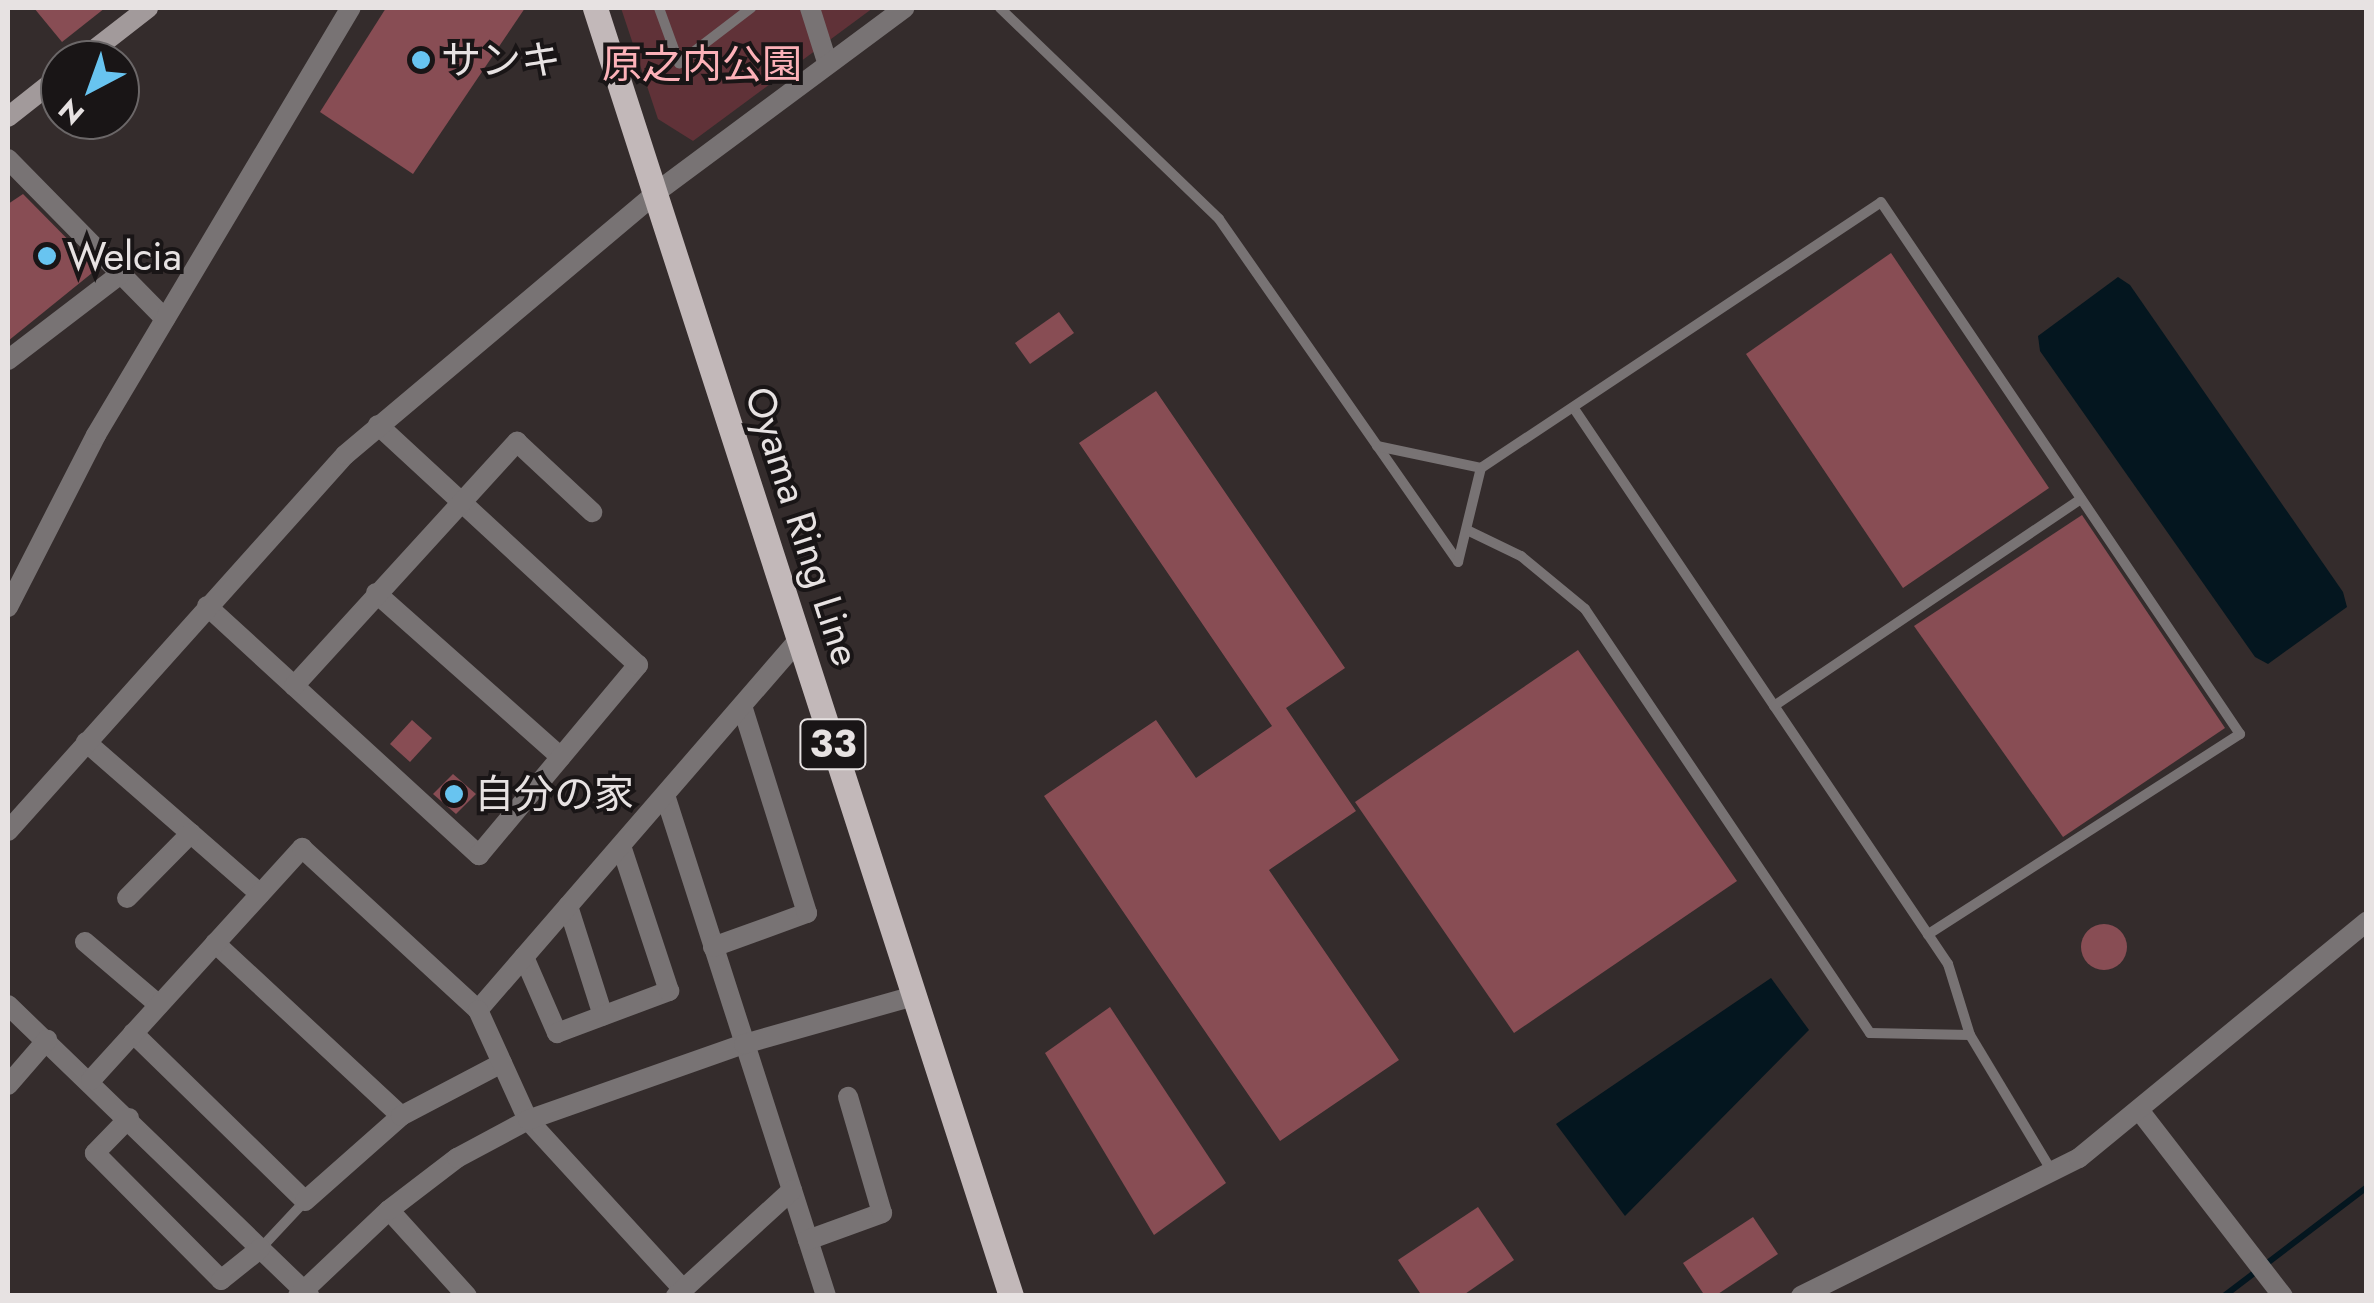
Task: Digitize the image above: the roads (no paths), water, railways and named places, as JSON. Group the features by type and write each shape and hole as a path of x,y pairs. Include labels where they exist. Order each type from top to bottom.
{"main road":[{"path":"106,40 148,8"},
{"name":"Oyama Ring Line","path":"596,8 1012,1296"},
{"path":"8,117 40,92"}],"street":[{"path":"8,606 165,319 351,8"},
{"path":"810,8 827,62"},
{"path":"8,831 207,606 378,426 658,191 904,8"},
{"path":"8,159 165,319"},
{"path":"8,360 119,275"},
{"path":"207,606 479,855 638,665 378,426"},
{"path":"294,686 451,508 463,504 518,442 592,512"},
{"path":"376,592 561,757"},
{"path":"478,1010 799,640"},
{"path":"713,947 807,913 742,706"},
{"path":"86,742 260,894"},
{"path":"665,795 826,1296"},
{"path":"127,898 191,833"},
{"path":"524,957 557,1033 669,991 621,846"},
{"path":"91,1080 302,848 478,1010 528,1120 680,1292 792,1190"},
{"path":"568,906 603,1016"},
{"path":"1801,1296 2053,1173 2139,1110 2366,922"},
{"path":"85,942 159,1004"},
{"path":"215,943 401,1116"},
{"path":"8,1004 91,1080 304,1294 389,1210 457,1158 528,1120 744,1044 914,996"},
{"path":"133,1033 305,1201 401,1116 502,1063"},
{"path":"8,1085 47,1040"},
{"path":"808,1240 882,1213 848,1097"},
{"path":"2139,1110 2283,1296"},
{"path":"129,1118 95,1153 221,1280 261,1248"},
{"path":"389,1210 467,1296"}],"lane":[{"path":"659,8 679,63 750,8"},
{"path":"1000,8 1219,219 1458,562 1469,530 1481,468"},
{"path":"1377,446 1481,468 1575,410 1881,202 2240,734 1928,934"},
{"path":"1575,410 1928,934 1962,996 1970,1036 2053,1173"},
{"path":"1774,706 2081,499"},
{"path":"1469,530 1521,556 1585,609 1870,1033 1970,1036"},
{"path":"261,1248 305,1201"}],"water":[{"path":"2118,277 2130,285 2343,592 2347,607 2268,664 2255,657 2040,351 2038,336"},
{"path":"1771,978 1809,1030 1625,1216 1556,1124"}],"waterway":[{"path":"2224,1296 2366,1188"}],"place":[{"name":"サンキ","path":"421,60"},
{"name":"Welcia","path":"47,256"},
{"name":"自分の家","path":"454,794"}],"park label":[{"name":"原之内公園","path":"702,64"}]}
